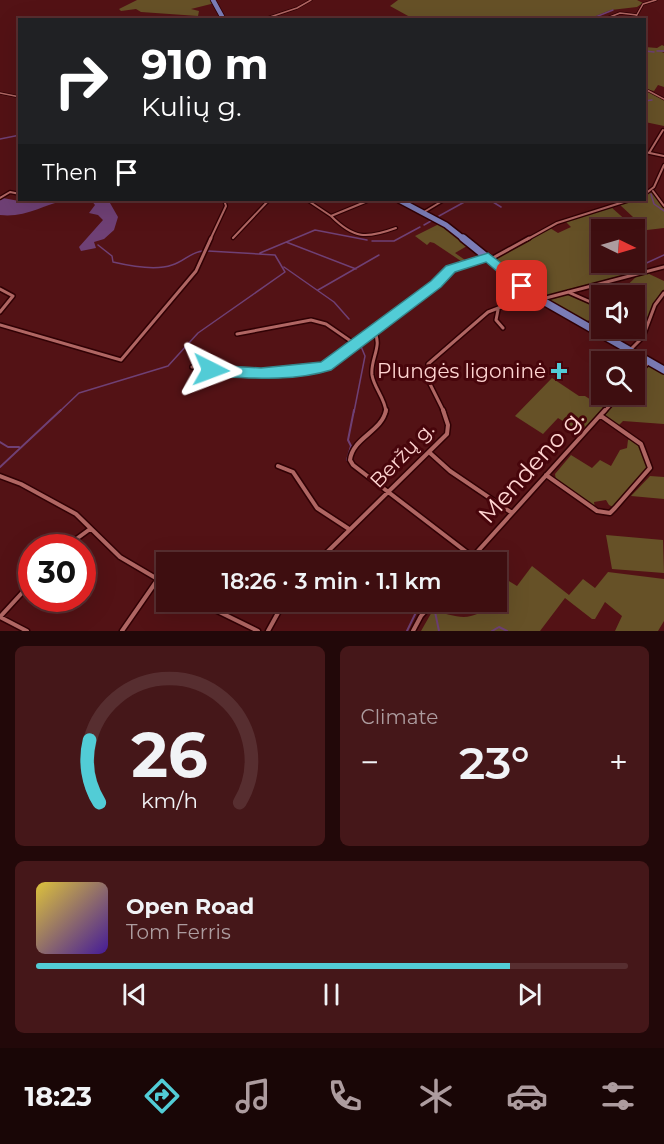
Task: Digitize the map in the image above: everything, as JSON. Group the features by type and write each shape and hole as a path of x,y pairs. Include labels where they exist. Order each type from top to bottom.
{"main road":[{"path":"213,0 223,18"},
{"path":"401,201 449,227 541,300 630,351"},
{"path":"645,359 664,370"}],"street":[{"path":"267,18 297,8 311,0"},
{"path":"635,18 642,4 656,0"},
{"path":"606,18 623,13 637,15"},
{"path":"646,90 664,99"},
{"path":"0,93 18,97"},
{"path":"663,130 647,152 664,156"},
{"path":"646,193 652,190 664,166"},
{"path":"658,180 664,182"},
{"path":"652,190 664,206"},
{"path":"0,198 10,192 18,194"},
{"path":"0,325 108,358 117,360 125,358 196,272 226,206 224,201"},
{"path":"233,238 268,201"},
{"path":"308,201 331,216 349,234 363,237 396,228"},
{"path":"331,216 368,201"},
{"path":"424,212 442,201"},
{"path":"192,367 261,373 315,369 325,366 436,284 450,269 489,258 557,224 627,201"},
{"path":"541,300 664,267"},
{"path":"0,289 13,296 0,312"},
{"name":"Beržų g.","path":"327,552 444,438 449,425 427,375 428,364 488,312 499,308 526,289"},
{"path":"567,292 591,302"},
{"path":"630,351 643,337 655,305 664,293"},
{"path":"499,308 495,319 496,323 503,328"},
{"path":"237,334 311,320 326,324 355,344"},
{"path":"374,331 379,341 372,371 373,380 386,407 386,414 383,421 352,449 350,460 353,465 466,552"},
{"path":"645,367 650,362"},
{"name":"Mendeno g.","path":"478,552 610,405"},
{"path":"546,475 597,511 610,513 615,508 650,468 641,444 601,416"},
{"path":"430,453 450,471 513,513"},
{"path":"278,466 293,472 317,508 349,529"},
{"path":"0,476 21,483 76,514 120,557 156,578"},
{"path":"83,534 90,529"},
{"path":"122,631 156,582"},
{"path":"18,597 0,617 27,631"},
{"path":"220,612 258,631"},
{"path":"268,631 278,612"},
{"path":"413,631 425,612"}],"shaded area":[{"path":"137,0 211,0 215,3 191,9 199,11 198,16 141,12 136,9 121,11 119,9"},
{"path":"398,0 637,0 643,3 637,7 611,10 591,18 416,18 390,6"},
{"path":"664,46 664,52 662,52 664,53 664,87 658,85 654,91 646,89 646,47"},
{"path":"646,90 664,99 664,126 646,122"},
{"path":"652,192 664,207 664,228 647,230 645,219 635,219 619,204 630,201 646,201 646,195"},
{"path":"3,198 18,201 62,201 18,215 0,215 0,200"},
{"path":"92,201 111,201 118,217 114,230 104,239 94,242 96,248 81,251 79,247 103,220 98,215 89,213 95,205"},
{"path":"611,207 624,219 591,219 591,258 589,259 591,273 625,273 628,275 565,291 591,303 591,318 586,323 540,297 494,260 550,228 558,233 571,227 565,221"},
{"path":"436,219 483,257 481,258 467,246 455,253 468,262 464,263 434,243 430,242 427,245 415,236 439,224"},
{"path":"647,273 664,281 664,291 653,304 646,324 645,285 628,285 638,275"},
{"path":"648,365 664,372 664,424 623,421 618,426 603,416 613,405 645,405 645,369"},
{"path":"552,378 579,396 585,396 591,400 591,405 599,405 605,409 582,433 558,418 543,434 515,416"},
{"path":"632,437 643,450 648,469 613,507 606,500 594,502 595,508 556,481 555,474 571,455 592,468 600,460 611,466 620,450 627,448 628,440"},
{"path":"650,476 664,477 664,499 631,496"},
{"path":"606,535 663,540 664,573 612,569"},
{"path":"532,566 569,595 583,579 595,588 608,572 664,579 664,621 658,631 615,631 622,616 605,602 595,619 592,619 565,598 540,631 421,631 432,612 464,617 481,612 507,612 507,580 517,586"}],"waterway":[{"path":"593,18 613,10"},
{"path":"646,51 654,52"},
{"path":"657,51 664,51"},
{"path":"646,101 652,100"},
{"path":"0,139 18,135"},
{"path":"651,194 654,204 664,211"},
{"path":"439,216 466,201"},
{"path":"493,202 501,207"},
{"path":"424,225 431,221"},
{"path":"372,241 394,241 420,227"},
{"path":"286,242 315,230 367,240"},
{"path":"260,253 286,242"},
{"path":"286,242 355,269"},
{"path":"98,245 112,256 113,262 150,268 172,265 194,253 203,251"},
{"path":"59,412 79,393 168,366 198,333 285,272 275,255 208,251"},
{"path":"355,269 379,255"},
{"path":"645,264 664,255"},
{"path":"284,267 334,302 349,319"},
{"path":"318,290 355,269"},
{"path":"354,412 365,356 360,344"},
{"path":"0,467 61,410"},
{"path":"347,460 351,446 348,440 354,410"},
{"path":"0,442 8,447 19,447"},
{"path":"407,631 416,612"},
{"path":"435,612 439,631"},
{"path":"492,631 499,627 507,631"}],"place":[{"name":"Plungės ligoninė","path":"559,371"}],"route":[{"path":"211,370 261,373 310,370 325,366 436,284 450,269 488,257 522,286"}]}
